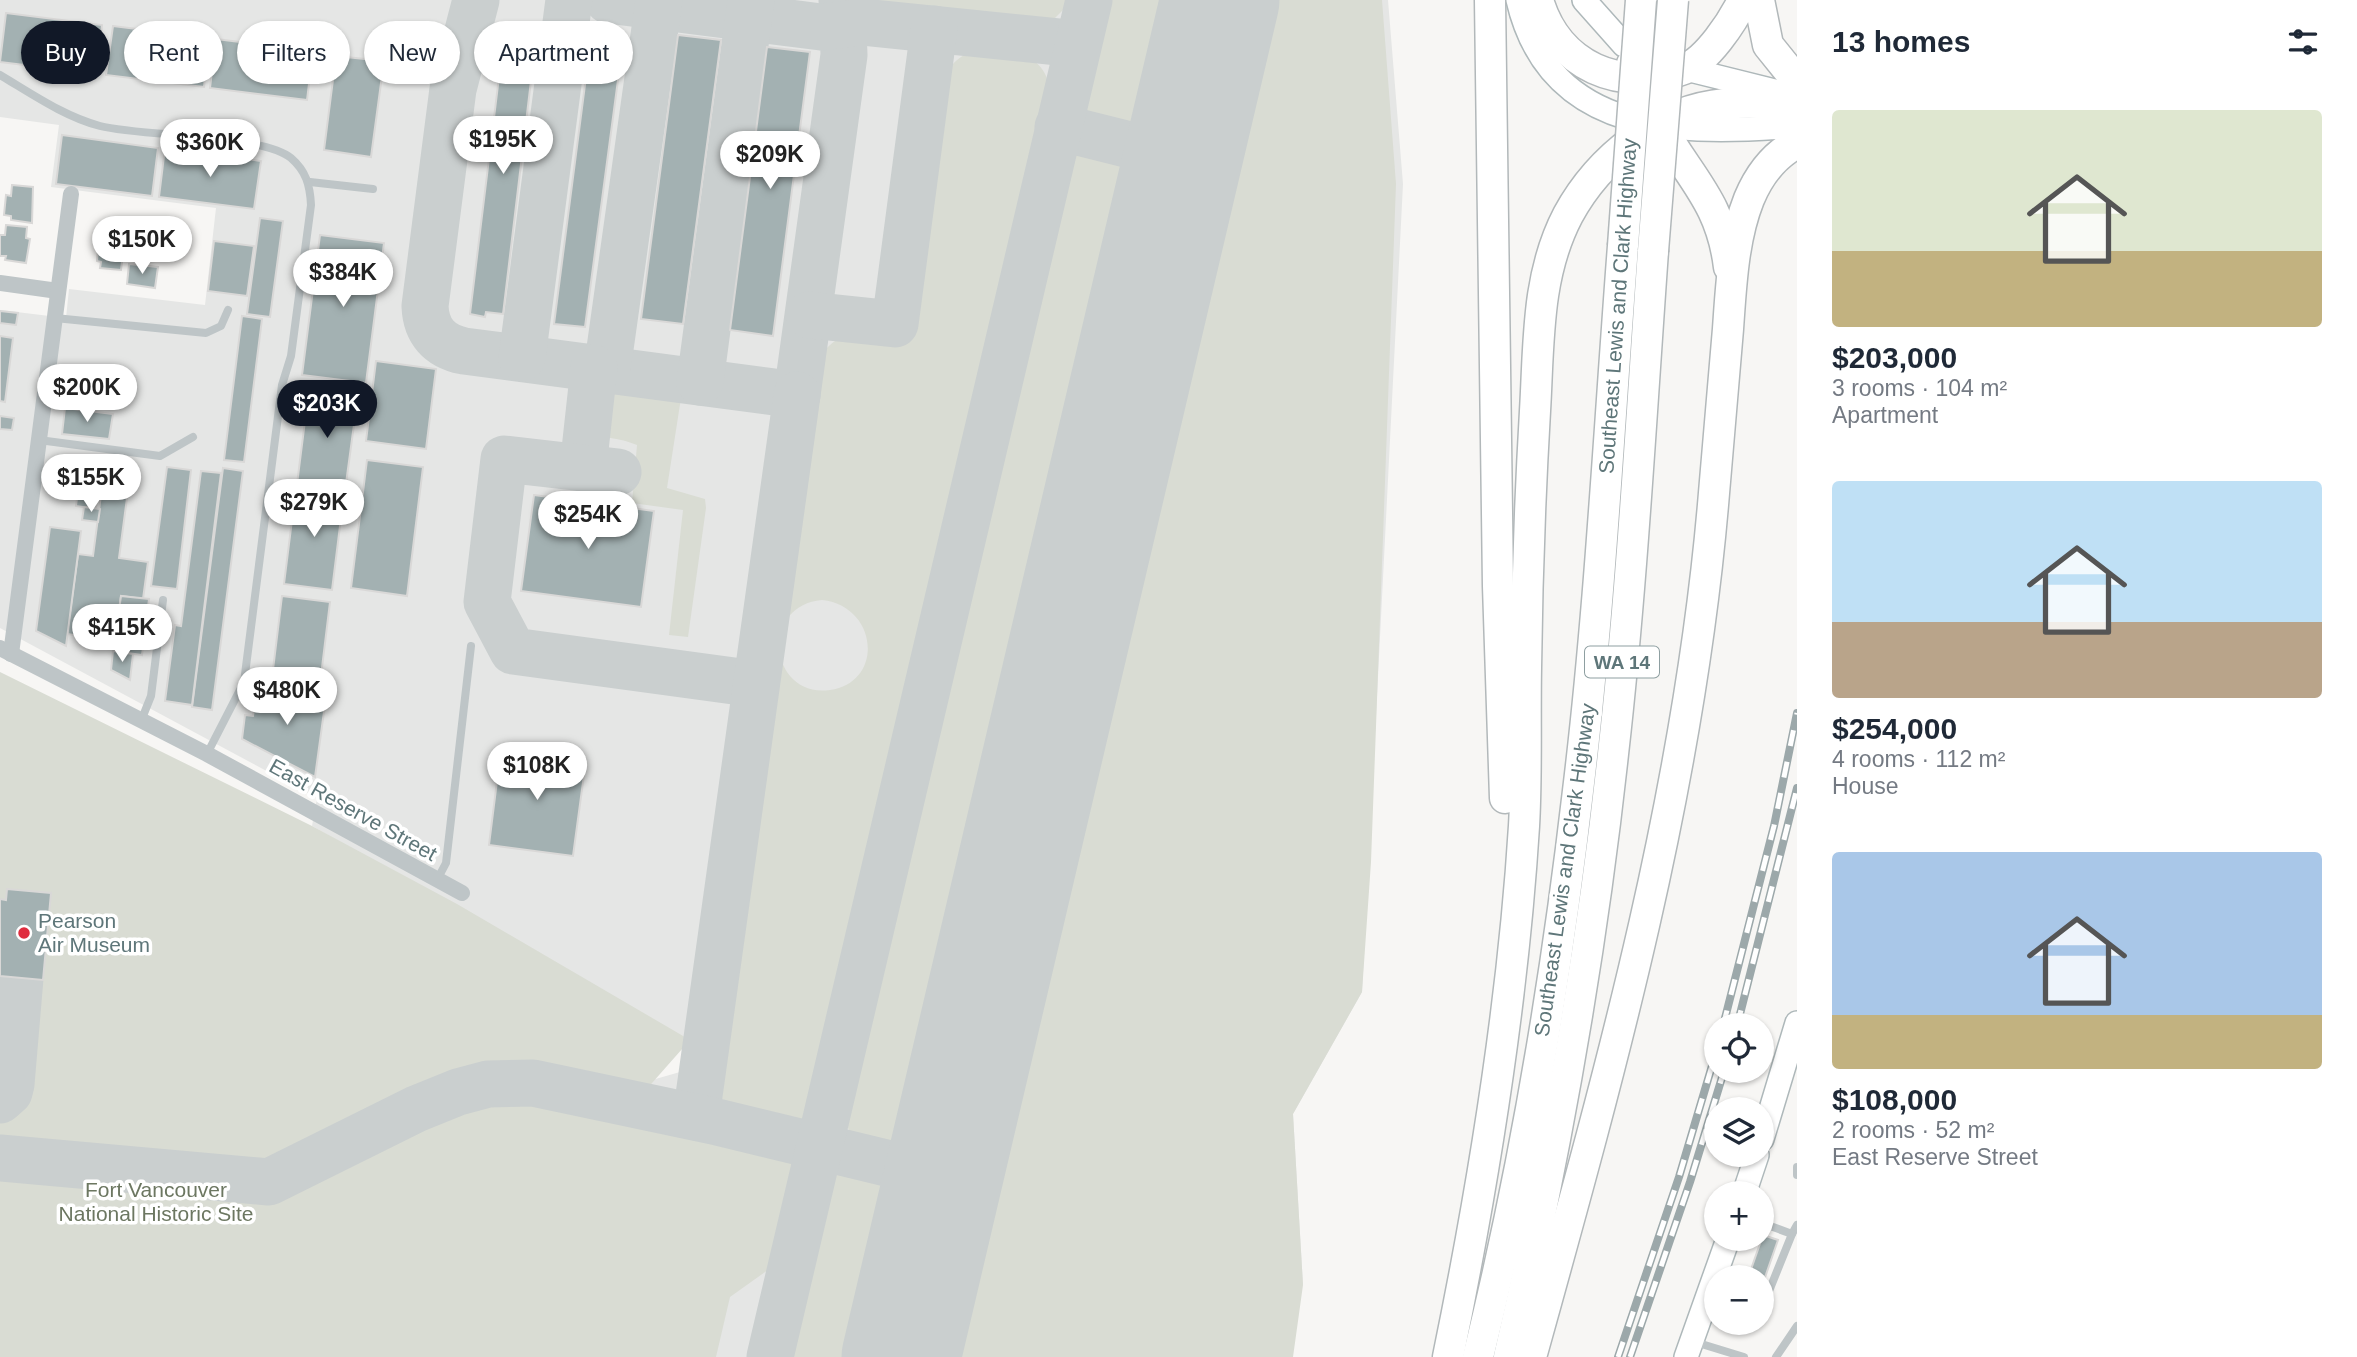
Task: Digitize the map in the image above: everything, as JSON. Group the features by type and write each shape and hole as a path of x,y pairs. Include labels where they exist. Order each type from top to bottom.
{"highway":[{"path":"1490,0 1498,586 1508,876 1504,1016"},
{"path":"1538,0 1558,42 1587,67 1603,74 1639,78 1686,69 1723,33 1743,0"},
{"name":"Southeast Lewis and Clark Highway","path":"1478,1357 1532,1103 1567,878 1591,666 1641,0"},
{"name":"Southeast Lewis and Clark Highway","path":"1509,1357 1543,1211 1567,1085 1600,867 1625,640 1673,0"},
{"path":"1759,0 1768,45 1797,81"},
{"path":"1624,45 1660,124 1710,202 1721,230 1731,288"},
{"path":"1448,1357 1472,1239 1504,1016 1524,821 1528,545 1542,292 1552,249 1570,212 1626,144 1660,124 1696,109 1726,103 1797,104"},
{"path":"1531,1357 1650,902 1673,795 1708,573 1731,288 1743,215 1755,186 1769,165 1797,143"}],"street":[{"path":"1518,0 1525,27 1539,55 1556,78 1597,107 1614,115 1692,131 1797,125"},
{"path":"1584,0 1624,45 1686,69 1797,97"},
{"path":"5,651 39,440 71,194"},
{"path":"0,283 58,291"},
{"name":"East Reserve Street","path":"5,651 207,754 462,894"},
{"path":"1774,1099 1797,1023"},
{"path":"1689,1349 1724,1251"}],"lane":[{"path":"0,75 75,119 95,125 261,145 290,157 310,182 312,205 291,356 282,385 244,682 207,754"},
{"path":"310,182 373,188"},
{"path":"55,318 206,333 221,326 228,310"},
{"path":"39,440 160,456 192,437"},
{"path":"141,721 151,696 163,600"},
{"path":"437,880 446,863 471,646"},
{"path":"1797,1167 1797,1175"},
{"path":"1774,1279 1797,1225"},
{"path":"1774,1227 1792,1234"},
{"path":"1776,1357 1797,1326"},
{"path":"1689,1349 1744,1357"}],"shaded area":[{"path":"0,0 1388,0 1403,184 1362,992 1293,1114 1303,1285 1041,1357 686,1357 610,1092 687,1070 689,1040 312,826 317,798 0,628 0,310 66,318 69,289 205,305 216,208 51,187 59,125 0,117"}],"green space":[{"path":"854,0 1073,0 1054,19 1038,23 862,6"},
{"path":"1101,0 1195,0 1164,135 1106,128 1086,118 1079,111"},
{"path":"1245,0 1382,0 1396,184 1371,862 1362,992 1293,1114 1303,1285 1293,1357 926,1357"},
{"path":"983,49 1019,53 1038,64 1048,83 1049,111 814,1114 805,1125 770,1125 744,1119 721,1109 712,1103 710,1088 813,377 828,347 838,340 849,336 862,336 907,341 943,80 962,56","holes":["822,600 841,605 855,615 864,629 868,644 866,660 860,673 848,684 830,690 810,689 794,681 784,667 780,651 781,633 788,618 802,606"]},
{"path":"1072,149 1116,153 1155,168 930,1126 900,1143 871,1145 859,1140 849,1130 844,1115 843,1095 1057,188"},
{"path":"617,389 681,398 667,488 705,499 706,508 688,637 669,635 683,510 632,503 637,445 604,436 599,426 602,399"},
{"name":"Fort Vancouver National Historic Site","path":"0,672 312,826 457,904 690,1040 622,1117 800,1161 801,1167 779,1262 730,1297 716,1357 0,1357"},
{"path":"852,1167 876,1171 897,1197 908,1221 877,1357 782,1357 823,1188 836,1174"}],"building":[{"path":"6,13 70,21 21,21 21,65 0,62"},
{"path":"113,26 124,27 124,77 110,75"},
{"path":"678,35 721,40 683,324 641,319"},
{"path":"223,40 237,42 237,84 309,84 307,100 210,88 210,84 223,84"},
{"path":"767,47 810,52 773,336 730,330"},
{"path":"350,57 364,59 364,84 381,84 371,157 324,150 332,84 350,84"},
{"path":"180,84 204,84 204,87"},
{"path":"498,84 531,84 503,314 486,312 485,317 470,314"},
{"path":"585,84 617,84 585,327 554,324"},
{"path":"62,135 158,148 152,196 56,184"},
{"path":"165,148 261,161 254,209 159,197"},
{"path":"12,185 33,187 32,223 11,220 11,216 4,215 6,195 11,196"},
{"path":"260,218 283,221 270,317 247,314"},
{"path":"6,225 27,227 26,238 30,239 26,263 5,260 6,256 0,256 0,235 5,235"},
{"path":"320,235 384,243 366,383 302,375"},
{"path":"111,237 125,238 121,270 100,268 101,262 97,261 98,248 103,249 103,243 110,243"},
{"path":"214,241 254,246 247,296 208,291"},
{"path":"129,264 158,267 155,288 127,284"},
{"path":"0,311 18,313 16,325 0,323"},
{"path":"242,316 262,319 244,462 224,460"},
{"path":"0,336 13,338 5,402 0,401"},
{"path":"376,361 436,369 426,449 366,441"},
{"path":"309,389 358,395 345,491 297,484"},
{"path":"65,408 113,414 109,439 62,434"},
{"path":"0,416 14,418 12,430 0,429"},
{"path":"367,460 423,467 407,596 351,588"},
{"path":"167,467 191,470 177,589 151,586"},
{"path":"223,468 243,471 212,710 192,707"},
{"path":"57,471 100,476 96,509 76,506 78,490 55,487"},
{"path":"201,471 221,473 192,705 165,701 175,625 181,626"},
{"path":"296,488 344,494 332,590 284,584"},
{"path":"101,495 127,498 119,558 148,562 143,599 121,596 115,641 67,634 78,554 93,556"},
{"path":"534,495 654,511 641,607 521,591"},
{"path":"84,507 100,509 98,522 82,520"},
{"path":"50,527 81,531 66,646 36,631"},
{"path":"121,596 149,599 142,655 113,651"},
{"path":"282,596 330,602 319,692 271,686"},
{"path":"113,651 133,654 130,680 111,670"},
{"path":"257,688 326,697 315,777 242,739 245,715 253,716"},
{"path":"501,749 586,760 573,856 489,845"},
{"name":"Pearson Air Museum","path":"7,889 51,893 43,980 0,976 0,899 6,900"},
{"path":"1774,1239 1778,1240 1769,1265 1753,1265 1757,1251 1774,1251"}],"taxiway":[{"path":"476,0 453,89 425,306 431,330 447,345 464,351 797,395 844,55 842,0"},
{"path":"522,358 569,0"},
{"path":"608,0 821,27 863,22 1078,44"},
{"path":"607,370 659,0"},
{"path":"700,382 751,0"},
{"path":"770,1357 1089,0"},
{"path":"809,315 895,324 934,29"},
{"path":"1058,127 1166,154 1175,166 1177,179"},
{"path":"583,468 594,368"},
{"path":"696,1117 797,395"},
{"path":"618,472 504,459 487,602 513,651 756,684"},
{"path":"0,1100 9,1092 11,1084 20,978"},
{"path":"0,1158 269,1182 416,1109 458,1092 488,1084 533,1083 713,1121 944,1177"}],"runway":[{"path":"901,1357 1220,0"}],"railway":[{"path":"1726,1013 1774,826 1797,713"},
{"path":"1740,1013 1797,788"},
{"path":"1618,1357 1679,1177 1707,1083"},
{"path":"1630,1357 1690,1182 1720,1083"}],"place":[{"name":"Pearson Air Museum","path":"24,933"}]}
